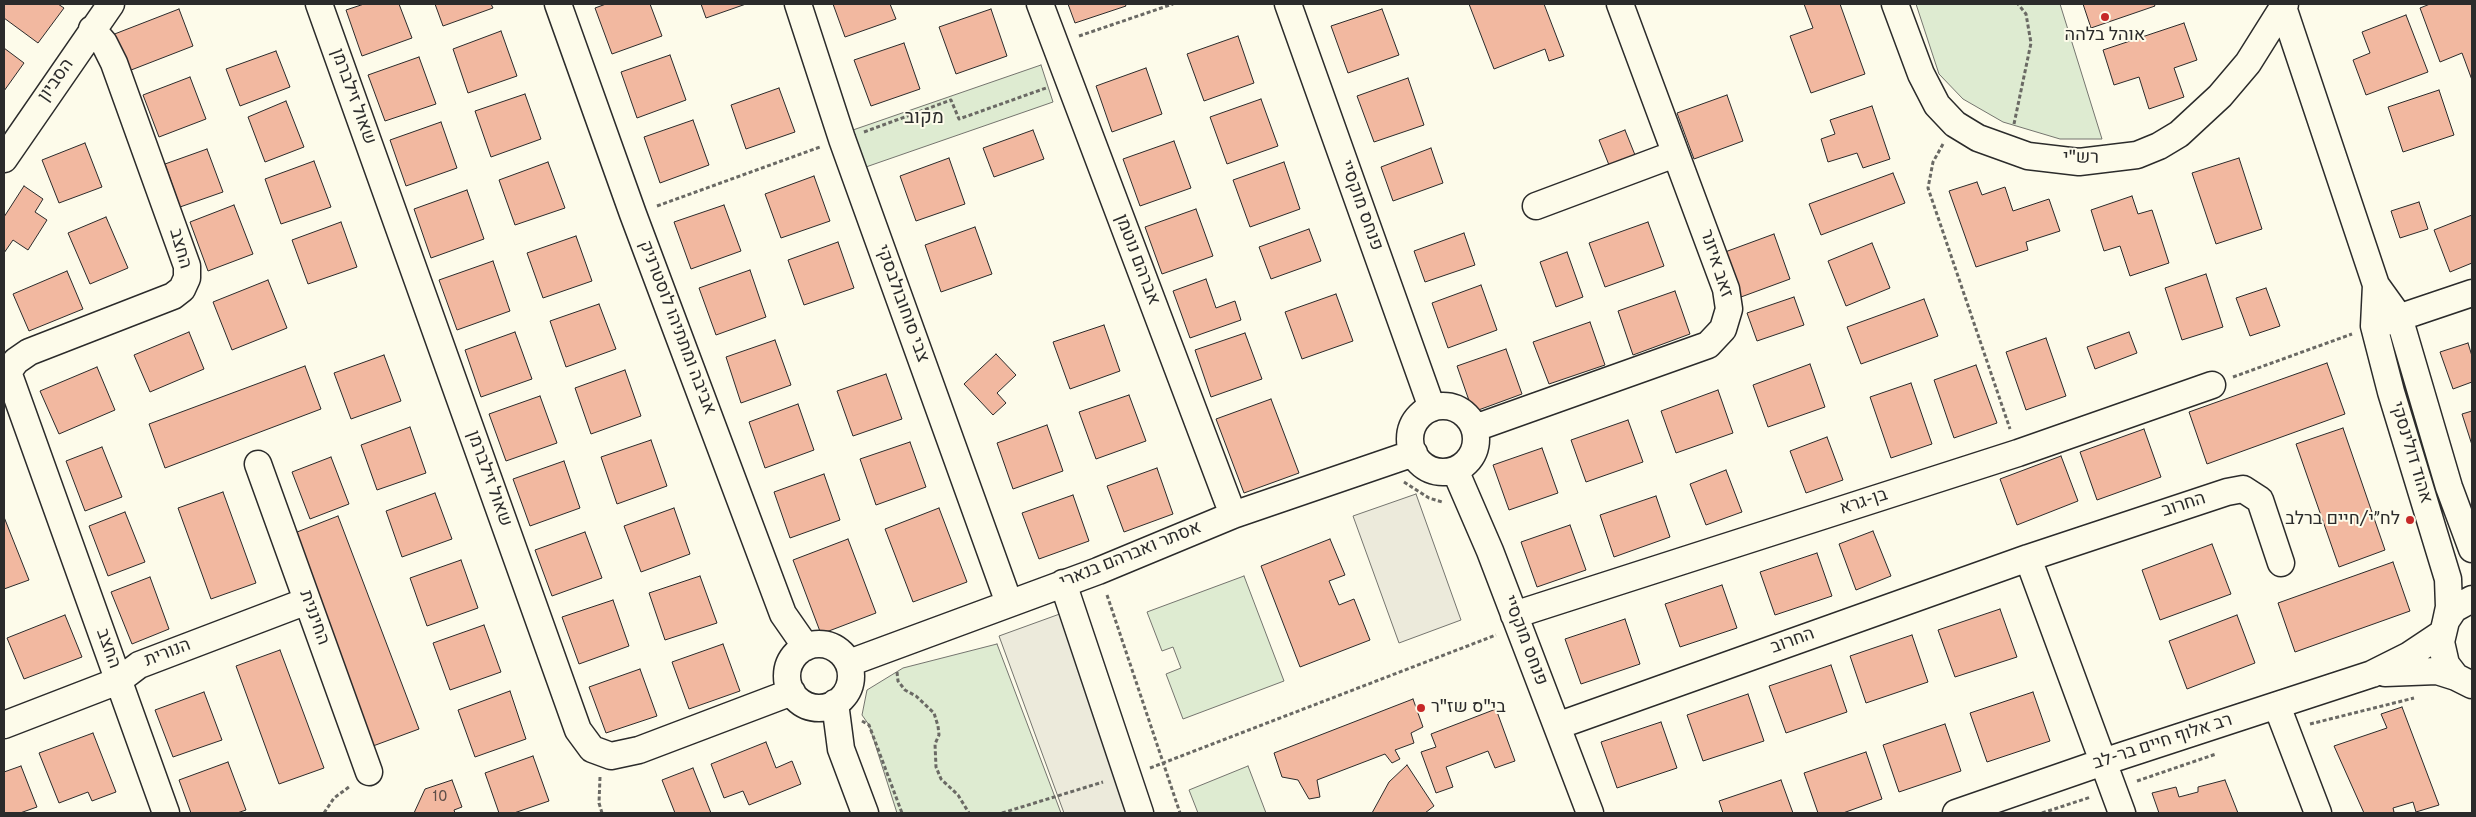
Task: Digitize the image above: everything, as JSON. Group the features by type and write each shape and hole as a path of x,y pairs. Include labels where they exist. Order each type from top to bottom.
{"street":[{"name":"הסביון","path":"4,159 111,4"},
{"name":"שאול זילברמן","path":"320,4 578,730 592,749 601,754"},
{"name":"אביבה ומתתיהו לוסטרניק","path":"558,4 632,214 783,614 806,647"},
{"name":"צבי סוחובולבסקי","path":"798,4 842,140 1009,603"},
{"name":"אברהם נוטמן","path":"1040,4 1233,515"},
{"name":"פנחס מוקסיי","path":"1288,4 1432,408"},
{"name":"זאב איזנר","path":"1475,428 1708,345 1723,329 1728,309 1726,289 1620,4"},
{"name":"רש\"י","path":"1895,4 1921,74 1937,105 1955,124 1978,138 2028,156 2079,162 2137,155 2159,146 2193,122 2220,96 2248,63 2289,4"},
{"name":"אהוד דולינסקי","path":"2289,4 2376,285 2399,317 2449,487 2472,549"},
{"name":"החצב","path":"92,29 104,43 114,62 187,266 187,278 182,289 173,296 29,352 6,371 166,813"},
{"path":"1536,206 1675,154"},
{"name":"אהוד דולינסקי","path":"2376,285 2374,326 2448,579 2449,601 2441,650 2446,664 2467,684"},
{"path":"2374,326 2472,293"},
{"name":"בן-גרא","path":"1514,615 2018,453 2212,385"},
{"path":"1449,406 1461,411 1475,428 1477,440 1474,453 1465,464 1455,470 1447,472 1434,471 1424,466 1414,453 1410,438 1411,430 1421,415 1432,408 1449,406"},
{"name":"אסתר ואברהם בנארי","path":"849,663 1098,570 1233,515 1414,453"},
{"name":"החיננית","path":"258,464 369,772"},
{"name":"פנחס מוקסיי","path":"1455,470 1490,551 1590,813"},
{"name":"החרוב","path":"1557,726 2028,558 2226,492 2243,489 2260,500 2281,563"},
{"path":"2028,558 2122,813"},
{"path":"1063,583 1140,813"},
{"name":"רב אלוף חיים בר-לב","path":"1956,813 2103,762 2282,718 2408,656 2444,627 2454,609 2472,599"},
{"name":"הנורית","path":"4,725 118,681 139,665 307,601"},
{"path":"826,644 836,648 849,663 851,672 848,690 835,704 816,708 806,705 792,692 788,672 791,662 806,647 826,644"},
{"name":"רב אלוף חיים בר-לב","path":"2372,674 2437,671 2467,684"},
{"path":"601,754 611,756 639,750 792,692"},
{"path":"835,704 841,749 864,813"},
{"path":"2282,718 2318,813"}],"path":[{"path":"1055,44 1173,4"},
{"path":"2009,150 2031,43 2026,14 2018,4"},
{"path":"1955,124 1933,162 1928,188 2018,453"},
{"path":"2212,385 2374,326"},
{"path":"1098,570 1180,813"},
{"path":"1002,813 1164,764 1502,633 1514,615"},
{"path":"894,647 898,681 905,690 921,700 934,713 939,735 935,744 935,757 940,779 958,795 969,813"},
{"path":"2282,718 2418,697"},
{"path":"2042,813 2223,751"},
{"path":"601,754 599,803 602,813"},
{"path":"324,813 334,798 369,772"}],"green space":[{"path":"1916,4 2060,4 2102,139 2060,139 2003,122 1963,99 1939,74"},
{"path":"1041,65 1053,102 863,168 850,131"},
{"path":"1244,576 1284,681 1183,719 1166,674 1181,668 1173,647 1162,651 1147,612"},
{"path":"997,644 1061,813 897,813 869,725 862,715 867,690 903,668"},
{"path":"1248,766 1266,813 1198,813 1189,790"}],"shaded area":[{"path":"1416,494 1461,620 1399,643 1353,516"},
{"path":"1068,611 1143,813 1064,813 999,636"}],"building":[{"path":"4,4 58,4 64,8 38,43 4,18"},
{"path":"364,4 399,4 412,38 362,56 346,10"},
{"path":"435,4 491,4 493,8 443,26"},
{"path":"606,4 650,4 662,36 612,54 595,8"},
{"path":"701,4 746,4 706,18"},
{"path":"833,4 890,4 896,19 845,37"},
{"path":"1068,4 1125,4 1126,6 1075,23"},
{"path":"1469,4 1544,4 1564,56 1549,61 1545,49 1494,69"},
{"path":"1804,4 1840,4 1865,74 1811,93 1790,36 1813,28"},
{"name":"אוהל בלהה","path":"2083,4 2154,4 2155,6 2091,28"},
{"path":"2430,4 2472,4 2472,80 2462,53 2440,62 2420,8"},
{"path":"179,9 193,46 126,72 112,35"},
{"path":"991,9 1007,56 956,74 939,27"},
{"path":"1382,9 1399,55 1348,73 1331,26"},
{"path":"2406,15 2428,72 2366,95 2353,60 2370,53 2362,32"},
{"path":"2184,23 2197,60 2174,68 2184,97 2149,109 2139,77 2114,85 2103,50"},
{"path":"501,31 517,76 468,93 453,49"},
{"path":"1238,36 1254,83 1204,101 1187,54"},
{"path":"904,43 920,89 871,106 854,60"},
{"path":"4,48 24,63 4,91"},
{"path":"276,51 290,87 240,106 226,69"},
{"path":"670,55 686,100 637,118 621,72"},
{"path":"419,57 436,104 385,121 368,75"},
{"path":"1146,68 1162,114 1112,132 1096,86"},
{"path":"190,77 206,119 159,137 143,95"},
{"path":"1408,78 1424,125 1374,142 1357,96"},
{"path":"779,88 795,132 746,149 731,105"},
{"path":"2439,90 2454,135 2403,152 2388,107"},
{"path":"525,94 541,139 491,157 475,111"},
{"path":"1727,95 1743,141 1694,159 1677,113"},
{"path":"1261,99 1278,146 1227,164 1210,117"},
{"path":"286,101 304,147 265,162 248,117"},
{"path":"1872,106 1890,159 1863,168 1857,153 1828,162 1821,139 1835,134 1830,120"},
{"path":"693,120 709,165 660,183 644,137"},
{"path":"441,122 457,168 406,186 390,140"},
{"path":"1033,130 1044,159 994,177 983,148"},
{"path":"1625,130 1635,155 1609,165 1599,140"},
{"path":"1174,141 1191,188 1140,206 1123,159"},
{"path":"85,143 102,187 59,203 42,160"},
{"path":"1431,148 1443,183 1393,201 1381,167"},
{"path":"207,149 223,192 180,207 165,164"},
{"path":"949,158 965,204 916,221 900,176"},
{"path":"2239,158 2262,229 2216,244 2192,173"},
{"path":"314,161 331,207 281,224 265,179"},
{"path":"548,162 565,208 515,225 499,180"},
{"path":"1284,162 1300,209 1250,227 1233,180"},
{"path":"1893,173 1905,203 1821,235 1809,204"},
{"path":"814,176 830,221 781,238 765,194"},
{"path":"1977,182 1982,195 2005,187 2013,211 2049,199 2060,231 2026,242 2028,250 1976,267 1949,191"},
{"path":"24,186 43,199 35,212 47,220 28,250 13,240 4,253 4,217"},
{"path":"467,190 484,239 431,258 414,209"},
{"path":"2132,196 2138,214 2152,210 2169,263 2130,276 2120,246 2104,251 2091,210"},
{"path":"2419,202 2428,229 2400,238 2391,211"},
{"path":"234,205 253,254 208,271 190,222"},
{"path":"724,205 741,251 691,269 674,222"},
{"path":"1196,209 1213,256 1162,274 1145,227"},
{"path":"2472,215 2472,263 2450,272 2434,230"},
{"path":"106,217 128,268 90,284 68,233"},
{"path":"341,222 357,267 308,284 292,240"},
{"path":"1648,222 1664,266 1605,287 1589,243"},
{"path":"975,227 992,274 941,292 925,245"},
{"path":"1309,229 1321,261 1271,279 1259,247"},
{"path":"1464,233 1475,265 1425,282 1414,251"},
{"path":"1774,234 1790,279 1741,297 1725,252"},
{"path":"576,236 592,281 543,298 527,253"},
{"path":"838,242 854,288 804,305 788,260"},
{"path":"1872,243 1890,288 1846,306 1828,261"},
{"path":"1567,252 1583,297 1556,307 1540,262"},
{"path":"493,261 510,311 457,330 439,280"},
{"path":"750,270 766,317 716,335 699,288"},
{"path":"67,271 83,309 29,331 13,294"},
{"path":"2206,274 2223,327 2182,340 2165,288"},
{"path":"1206,279 1216,308 1235,301 1241,320 1190,338 1173,291"},
{"path":"268,280 287,328 232,350 213,302"},
{"path":"1481,285 1497,330 1448,348 1432,303"},
{"path":"2266,288 2280,326 2250,336 2236,298"},
{"path":"1675,291 1690,334 1633,355 1618,311"},
{"path":"1336,294 1353,341 1302,359 1285,312"},
{"path":"1794,297 1804,325 1757,341 1747,313"},
{"path":"1924,299 1938,336 1861,364 1847,327"},
{"path":"599,304 616,349 566,367 550,321"},
{"path":"1590,322 1605,365 1549,384 1533,342"},
{"path":"1104,325 1120,371 1070,389 1053,342"},
{"path":"189,332 204,369 150,392 134,355"},
{"path":"515,332 532,379 481,397 465,350"},
{"path":"2129,332 2137,353 2095,369 2087,347"},
{"path":"1245,333 1262,379 1211,397 1195,350"},
{"path":"2046,338 2066,396 2026,410 2006,352"},
{"path":"775,340 791,385 741,403 726,357"},
{"path":"2468,343 2472,356 2472,382 2453,389 2440,352"},
{"path":"1506,349 1522,394 1473,412 1457,366"},
{"path":"996,354 1016,375 997,393 1006,403 993,415 964,384"},
{"path":"384,355 401,401 351,419 334,373"},
{"path":"2327,363 2345,414 2207,464 2189,412"},
{"path":"1810,364 1825,407 1768,427 1753,385"},
{"path":"1976,365 1997,423 1954,438 1934,380"},
{"path":"305,366 321,409 165,468 149,424"},
{"path":"97,367 115,410 59,434 40,391"},
{"path":"625,370 641,416 591,434 575,388"},
{"path":"886,374 902,419 853,436 837,391"},
{"path":"1911,383 1932,444 1891,458 1870,397"},
{"path":"1718,390 1733,433 1676,453 1661,411"},
{"path":"1129,395 1146,441 1096,459 1079,412"},
{"path":"540,396 557,443 506,461 489,414"},
{"path":"1271,399 1299,473 1244,493 1216,419"},
{"path":"798,404 814,450 765,468 749,422"},
{"path":"2472,411 2472,445 2462,414"},
{"path":"1628,420 1643,462 1586,482 1571,440"},
{"path":"1047,425 1063,471 1013,489 997,443"},
{"path":"410,427 426,473 377,490 361,445"},
{"path":"2343,428 2385,550 2339,567 2296,444"},
{"path":"2144,429 2161,477 2097,500 2080,452"},
{"path":"1827,437 1843,480 1806,493 1790,451"},
{"path":"651,440 667,486 617,504 601,457"},
{"path":"910,442 926,487 876,505 860,459"},
{"path":"102,447 122,497 85,511 66,461"},
{"path":"1542,448 1558,493 1509,510 1493,465"},
{"path":"2061,456 2078,501 2017,525 2000,479"},
{"path":"331,457 349,504 310,519 292,472"},
{"path":"564,461 580,508 530,526 513,479"},
{"path":"1157,468 1173,514 1124,532 1107,486"},
{"path":"1726,470 1742,512 1706,525 1690,484"},
{"path":"824,474 840,520 790,538 774,492"},
{"path":"223,492 256,583 211,599 178,508"},
{"path":"435,493 452,539 402,557 386,511"},
{"path":"1073,495 1089,541 1039,559 1022,513"},
{"path":"1656,496 1670,537 1614,557 1600,515"},
{"path":"674,508 690,554 641,572 624,526"},
{"path":"939,508 967,582 913,602 885,529"},
{"path":"125,512 145,562 108,576 89,526"},
{"path":"338,516 419,729 373,746 292,534"},
{"path":"4,517 29,580 4,589"},
{"path":"1570,525 1586,570 1537,587 1521,542"},
{"path":"1873,531 1891,576 1856,590 1839,544"},
{"path":"585,532 602,578 552,596 535,550"},
{"path":"848,539 876,613 821,634 793,560"},
{"path":"1330,539 1345,575 1329,581 1339,605 1354,599 1370,640 1300,667 1261,566"},
{"path":"2212,544 2231,594 2160,620 2142,570"},
{"path":"1817,553 1832,596 1775,615 1760,572"},
{"path":"461,560 478,608 427,626 410,578"},
{"path":"2393,562 2410,611 2295,652 2278,603"},
{"path":"700,576 717,623 665,640 649,593"},
{"path":"150,577 169,629 132,644 111,592"},
{"path":"1722,585 1737,628 1680,647 1665,604"},
{"path":"613,600 629,646 579,664 562,617"},
{"path":"2000,609 2017,657 1955,677 1938,630"},
{"path":"65,615 82,657 24,679 7,638"},
{"path":"2237,615 2255,663 2187,689 2169,641"},
{"path":"1625,619 1640,664 1581,684 1565,639"},
{"path":"484,625 501,672 450,690 433,643"},
{"path":"1912,635 1928,682 1866,703 1850,656"},
{"path":"723,644 740,691 689,709 672,662"},
{"path":"280,650 324,768 279,784 236,666"},
{"path":"1831,665 1847,712 1786,733 1769,686"},
{"path":"640,669 657,716 606,733 589,687"},
{"path":"510,691 526,739 475,757 458,710"},
{"path":"204,692 222,740 173,757 155,710"},
{"path":"2033,692 2050,741 1987,762 1970,713"},
{"path":"1748,694 1764,741 1703,761 1687,715"},
{"path":"1413,699 1423,727 1411,733 1414,743 1395,750 1400,759 1392,763 1385,754 1317,780 1320,797 1309,799 1298,780 1282,777 1274,753"},
{"path":"2402,707 2439,805 2416,812 2413,802 2393,808 2394,812 2391,813 2364,813 2334,746 2387,728 2381,714"},
{"path":"1496,709 1515,761 1495,768 1488,751 1446,767 1453,787 1436,793 1421,752 1436,747 1431,734"},
{"path":"1661,722 1677,768 1617,788 1601,742"},
{"path":"1945,724 1961,771 1899,792 1883,745"},
{"path":"93,733 116,792 92,801 88,792 59,803 39,753"},
{"path":"766,742 776,768 792,761 801,784 749,805 743,791 724,798 711,764"},
{"path":"1866,752 1882,799 1843,813 1818,813 1804,773"},
{"path":"533,756 549,801 514,813 499,813 485,773"},
{"path":"228,762 246,810 237,813 191,813 179,780"},
{"path":"1407,765 1434,806 1425,813 1372,813 1389,782"},
{"path":"21,766 37,807 20,813 4,813 4,772"},
{"path":"693,768 711,813 675,813 662,780"},
{"path":"452,780 462,807 454,810 455,813 414,813 425,789"},
{"path":"1781,780 1793,813 1723,813 1719,801"},
{"path":"2225,780 2238,813 2159,813 2152,793 2176,787 2179,797 2198,792 2198,787"}],"place":[{"name":"אוהל בלהה","path":"2105,17"},
{"name":"לח״י/חיים ברלב","path":"2410,520"},
{"name":"בי\"ס שז\"ר","path":"1421,708"}],"district":[{"name":"מקוב","path":"924,119"}]}
